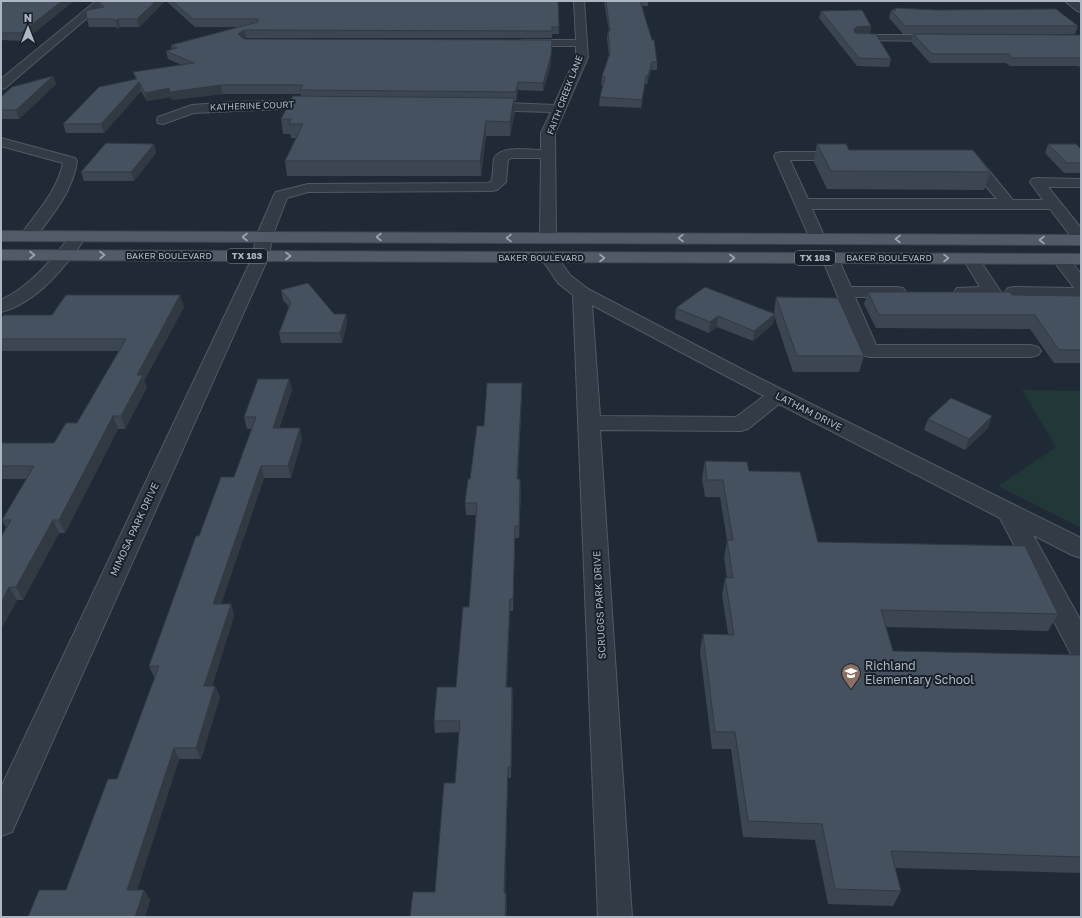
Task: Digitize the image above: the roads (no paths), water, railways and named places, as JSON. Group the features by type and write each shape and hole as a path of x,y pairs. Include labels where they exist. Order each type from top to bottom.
{"main road":[{"name":"BAKER BOULEVARD","path":"1,236 78,237 262,247 549,258 1081,259"},
{"name":"BAKER BOULEVARD","path":"1,255 63,255 548,238 1081,239"},
{"path":"548,238 549,258"}],"street":[{"path":"1,84 102,1"},
{"name":"FAITH CREEK LANE","path":"548,238 548,133 582,57 579,1"},
{"path":"1070,1 1081,9"},
{"path":"859,38 954,38"},
{"path":"509,43 581,43"},
{"name":"KATHERINE COURT","path":"164,120 192,109 232,106 328,104"},
{"path":"470,106 559,109"},
{"path":"1,142 70,161 69,169 48,211 28,236"},
{"name":"MIMOSA PARK DRIVE","path":"1,821 262,247 281,195 291,191 308,188 492,187 499,182 501,158 508,154 548,154"},
{"path":"817,238 781,156 860,156"},
{"path":"955,156 970,157 1009,204"},
{"path":"1081,183 1037,182 1081,239"},
{"path":"802,204 1055,205"},
{"path":"1,307 29,292 45,276 78,237"},
{"name":"LATHAM DRIVE","path":"549,258 564,280 582,293 778,396 1081,549"},
{"path":"830,258 869,350 1031,351"},
{"path":"945,292 992,292 971,258"},
{"path":"1060,259 1081,285"},
{"path":"844,292 914,292"},
{"path":"1014,292 1081,293"},
{"name":"SCRUGGS PARK DRIVE","path":"582,293 615,917"},
{"path":"589,423 741,424 778,396"},
{"path":"1009,513 1081,646"}],"place":[{"name":"Richland Elementary School","path":"851,690"}]}
